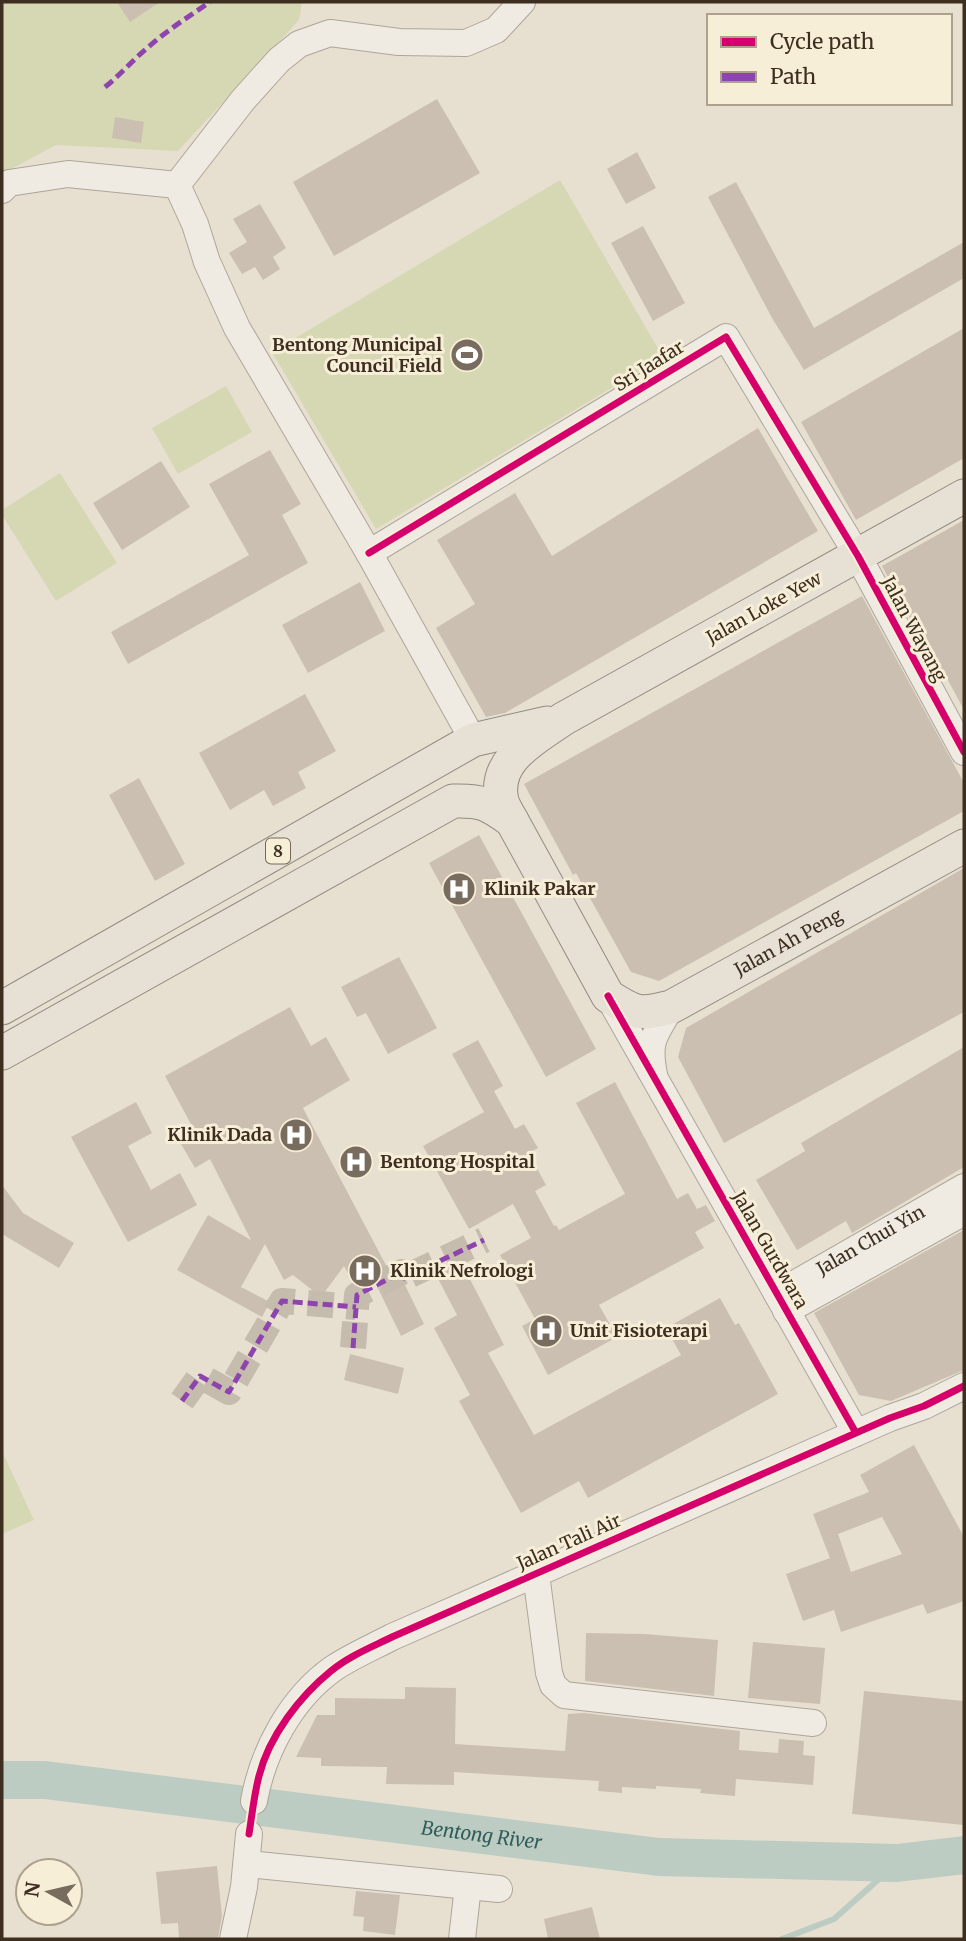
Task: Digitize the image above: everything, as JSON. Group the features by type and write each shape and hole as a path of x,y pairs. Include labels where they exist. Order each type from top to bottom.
{"main road":[{"name":"Jalan Loke Yew","path":"563,719 964,496"},
{"name":"8","path":"2,1008 473,740 563,719"},
{"path":"563,719 516,753 503,771 502,802 608,996"},
{"name":"8","path":"2,1053 453,801 488,803 512,821"},
{"name":"Jalan Ah Peng","path":"608,996 630,1010 648,1013 671,1007 964,845"}],"street":[{"path":"177,185 243,100 279,60 299,44 330,33 399,42 466,43 496,30 522,2"},
{"path":"2,190 9,183 68,174 177,185"},
{"path":"177,185 195,224 207,262 237,328 369,553 473,740"},
{"name":"Sri Jaafar","path":"369,553 726,337 858,556"},
{"name":"Jalan Wayang","path":"858,556 964,752"},
{"name":"Jalan Gurdwara","path":"608,996 856,1433"},
{"path":"656,1082 650,1052 655,1035 671,1007"},
{"name":"Jalan Chui Yin","path":"781,1303 964,1187"},
{"name":"Jalan Chui Yin","path":"781,1303 964,1212"},
{"name":"Jalan Tali Air","path":"254,1801 259,1773 286,1719 331,1670 392,1637 964,1386"},
{"path":"536,1574 550,1673 553,1685 564,1695 813,1723"},
{"path":"233,1939 247,1864 249,1834"},
{"path":"247,1864 499,1889"},
{"path":"462,1939 468,1886"}],"green space":[{"path":"2,2 302,2 299,20 178,151 56,145 2,174"},
{"name":"Bentong Municipal Council Field","path":"560,180 663,357 376,529 272,352"},
{"path":"226,386 252,432 178,474 152,428"},
{"path":"60,473 117,563 56,601 2,515 2,510"},
{"path":"2,1451 34,1520 2,1534"}],"building":[{"path":"117,2 160,2 130,22"},
{"path":"437,99 480,173 334,256 293,182"},
{"path":"115,117 144,122 141,143 112,138"},
{"path":"637,152 656,188 626,204 607,169"},
{"path":"736,182 814,328 964,242 964,278 804,370 772,318 708,197"},
{"path":"260,204 286,248 273,257 280,269 263,280 255,267 242,274 229,253 247,242 233,219"},
{"path":"643,226 685,303 653,321 611,243"},
{"path":"964,328 964,458 856,520 801,422"},
{"path":"758,428 818,531 505,713 486,717 436,628 475,604 437,540 515,493 552,556"},
{"path":"270,450 301,504 282,515 308,563 128,664 111,632 249,555 209,484"},
{"path":"161,461 190,507 122,550 93,503"},
{"path":"964,520 964,710 942,669 938,671 882,566"},
{"path":"360,582 385,631 308,673 282,625"},
{"path":"862,596 964,783 964,811 659,981 631,972 576,873 573,875 524,784"},
{"path":"305,694 336,751 298,772 306,788 273,806 264,790 230,810 199,753"},
{"path":"139,778 185,864 155,881 109,795"},
{"path":"479,835 596,1049 546,1077 429,863"},
{"path":"964,868 964,1012 724,1143 678,1057 686,1028"},
{"path":"399,957 437,1028 388,1054 366,1013 357,1017 341,987"},
{"path":"290,1007 311,1046 326,1037 350,1080 303,1108 398,1288 405,1285 424,1324 401,1336 372,1276 355,1286 344,1266 321,1297 293,1275 284,1280 265,1244 241,1287 270,1302 262,1317 177,1270 208,1215 251,1240 210,1159 195,1168 177,1137 193,1128 165,1076"},
{"path":"478,1040 503,1086 494,1091 515,1129 524,1124 538,1148 529,1153 546,1185 535,1191 554,1226 559,1230 625,1194 576,1103 615,1082 677,1199 688,1193 697,1209 706,1205 715,1221 695,1232 704,1248 599,1305 617,1337 548,1375 522,1326 535,1319 500,1255 531,1238 513,1204 469,1229 423,1146 484,1112 452,1054"},
{"path":"964,1047 964,1167 852,1233 846,1221 797,1250 756,1180 805,1151 801,1143"},
{"path":"136,1102 152,1133 128,1146 151,1190 180,1173 197,1205 128,1242 71,1137"},
{"path":"2,1185 23,1213 74,1243 59,1268 2,1234"},
{"path":"964,1230 964,1370 891,1401 859,1395 814,1313"},
{"path":"459,1258 504,1345 488,1353 534,1435 681,1355 666,1328 720,1298 735,1325 739,1323 778,1394 588,1498 579,1481 521,1513 459,1401 470,1395 434,1328 457,1315 434,1271"},
{"path":"350,1354 404,1368 398,1394 344,1380"},
{"path":"914,1445 964,1537 964,1601 927,1614 923,1604 841,1632 834,1610 803,1621 786,1574 830,1558 813,1514 869,1492 860,1475","holes":["882,1517 902,1554 851,1572 838,1534"]},
{"path":"586,1633 645,1634 718,1640 714,1696 585,1681"},
{"path":"753,1642 825,1648 820,1704 748,1698"},
{"path":"405,1687 456,1688 455,1744 565,1751 568,1714 584,1713 740,1731 739,1750 778,1753 779,1739 804,1741 803,1755 815,1756 813,1785 736,1779 735,1796 700,1793 701,1789 656,1786 656,1789 622,1787 622,1793 598,1791 599,1781 454,1772 454,1785 386,1784 387,1767 321,1766 321,1758 296,1757 317,1715 335,1715 335,1698 405,1699"},
{"path":"864,1691 964,1701 964,1825 852,1814"},
{"path":"217,1866 222,1916 218,1939 179,1939 178,1923 161,1924 156,1872"},
{"path":"356,1891 400,1895 395,1935 363,1931 364,1917 353,1916"},
{"path":"592,1907 600,1939 548,1939 544,1919"}],"waterway":[{"name":"Bentong River","path":"2,1780 45,1780 659,1857 897,1863 964,1855"},
{"path":"782,1939 834,1919 897,1863"}],"tunnel":[{"path":"353,1348 357,1295 402,1272 404,1278 484,1240"},
{"path":"182,1401 200,1376 229,1392 282,1301 356,1307"}],"marked path":[{"path":"105,87 154,42 210,2"},
{"path":"353,1348 357,1295 402,1272 404,1278 484,1240"},
{"path":"182,1401 200,1376 229,1392 282,1301 356,1307"}],"cycle path":[{"path":"369,553 726,337 858,556 964,752"},
{"path":"608,996 856,1433"},
{"path":"249,1834 259,1776 270,1746 287,1718 308,1692 345,1661 392,1637 890,1418 924,1406 964,1386"}],"place":[{"name":"Bentong Municipal Council Field","path":"467,355"},
{"name":"Klinik Pakar","path":"459,889"},
{"name":"Klinik Dada","path":"296,1135"},
{"name":"Bentong Hospital","path":"356,1162"},
{"name":"Klinik Nefrologi","path":"365,1271"},
{"name":"Unit Fisioterapi","path":"546,1331"}]}
